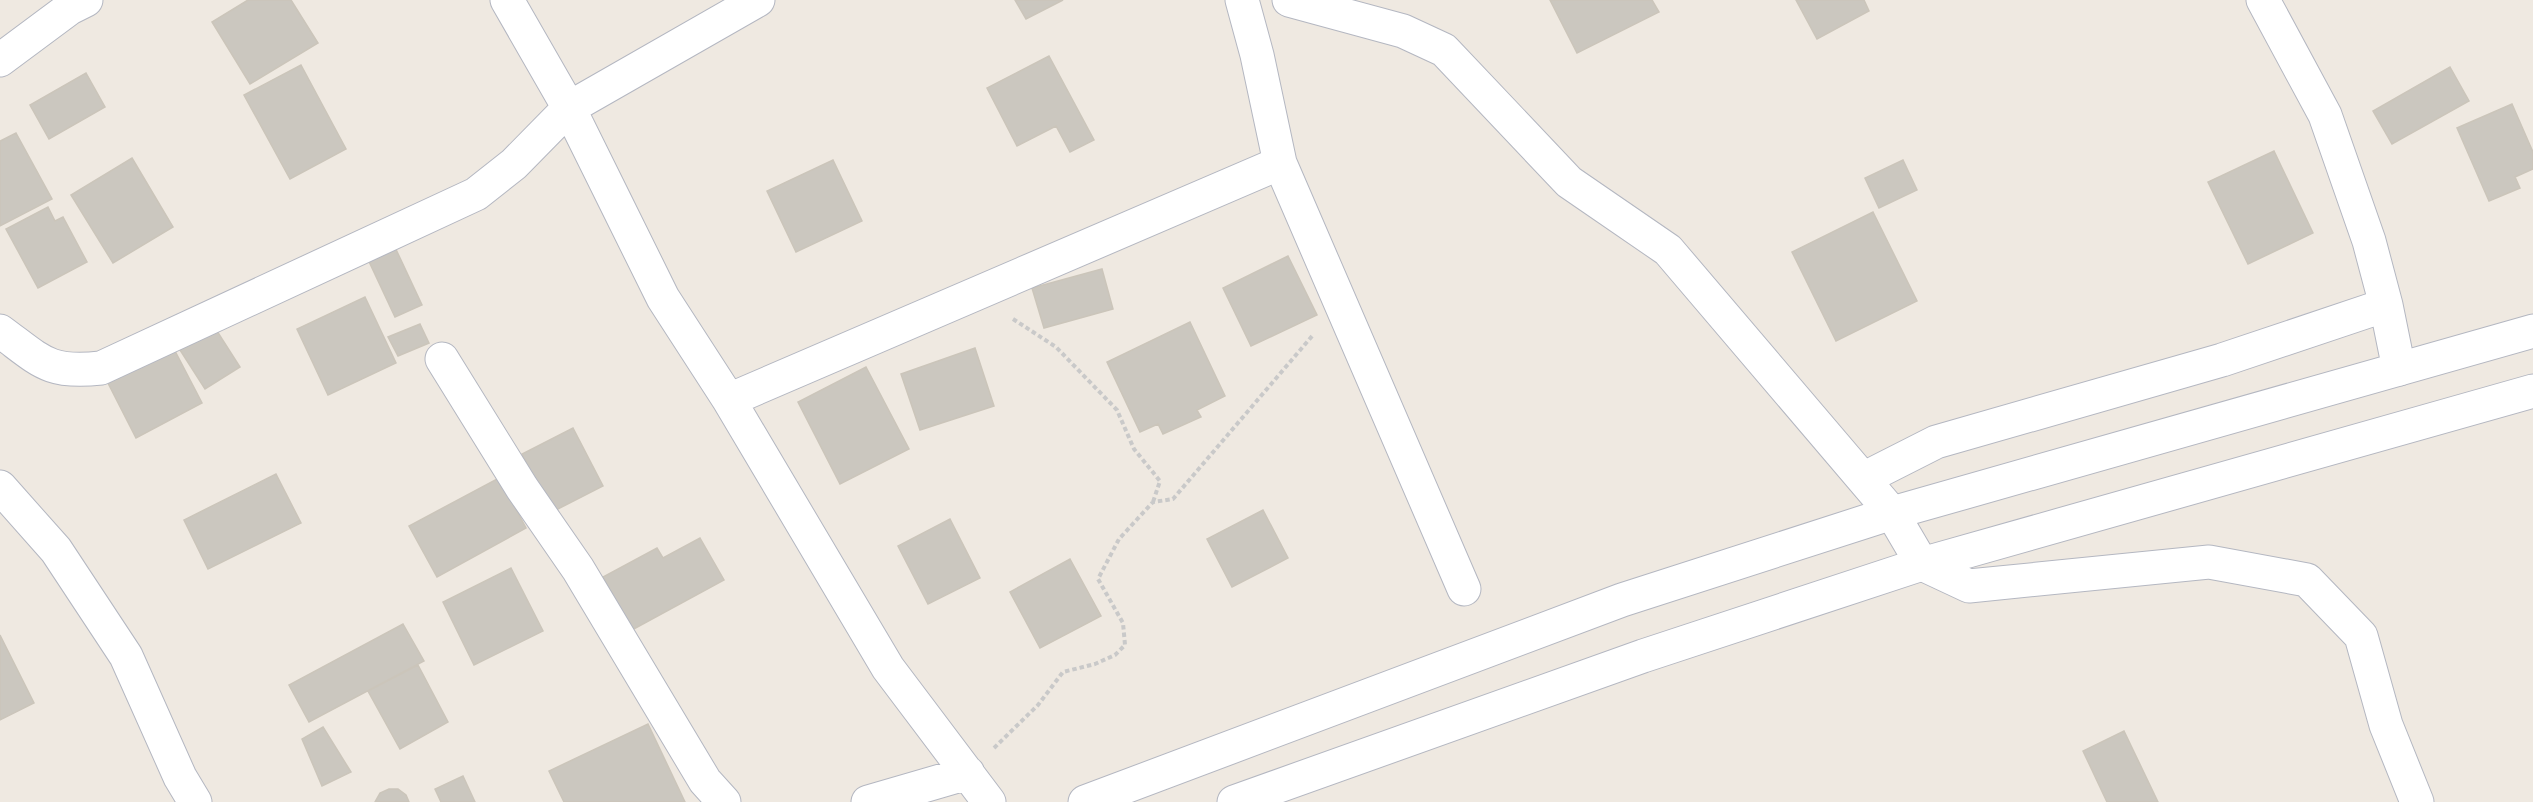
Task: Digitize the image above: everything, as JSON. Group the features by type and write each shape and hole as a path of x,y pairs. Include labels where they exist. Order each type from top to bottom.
{"street":[{"path":"0,60 70,8 86,0"},
{"path":"507,0 569,108 663,298 729,400 888,668 989,802"},
{"path":"0,331 47,365 74,371 101,368 476,194 514,164 569,108 758,0"},
{"path":"1242,0 1257,55 1280,163 1464,589"},
{"path":"1289,0 1403,31 1444,50 1569,182 1668,250 1892,513 1922,564 1969,586 2209,562 2307,580 2361,636 2386,726 2417,802"},
{"path":"2263,0 2325,115 2369,241 2386,305 2399,369"},
{"path":"729,400 1280,163"},
{"path":"1863,480 1936,442 2222,360 2386,305"},
{"path":"1084,802 1622,600 1892,513 2533,331"},
{"path":"442,359 522,488 578,569 705,781 724,802"},
{"path":"1234,802 1360,755 1643,656 1922,564 2533,391"},
{"path":"0,487 56,550 126,656 180,777 195,802"},
{"path":"868,802 968,773"}],"path":[{"path":"968,773 1038,705 1064,672 1095,664 1115,654 1125,645 1123,623 1098,579 1119,538 1153,502 1160,481 1134,449 1117,410 1056,347 974,294"},
{"path":"1153,502 1173,499 1341,303"}],"building":[{"path":"248,0 291,0 318,43 250,84 212,22"},
{"path":"1015,0 1063,0 1026,19"},
{"path":"1550,0 1652,0 1659,12 1577,53"},
{"path":"1796,0 1864,0 1869,11 1817,39"},
{"path":"1049,56 1094,140 1070,152 1056,126 1017,146 987,88"},
{"path":"301,65 346,149 290,179 244,95"},
{"path":"2450,67 2469,101 2392,144 2373,111"},
{"path":"86,73 105,107 49,139 30,105"},
{"path":"2512,104 2533,152 2533,169 2515,177 2520,188 2489,201 2457,128"},
{"path":"16,133 52,199 0,226 0,141"},
{"path":"2274,151 2313,233 2248,264 2208,182"},
{"path":"132,158 173,227 113,263 71,195"},
{"path":"833,160 862,221 796,252 767,191"},
{"path":"1903,160 1917,190 1879,208 1865,178"},
{"path":"48,207 55,221 63,217 87,262 38,288 6,229"},
{"path":"1873,212 1917,301 1836,341 1792,252"},
{"path":"393,243 422,305 395,317 366,255"},
{"path":"1288,256 1317,315 1251,346 1223,288"},
{"path":"1102,269 1113,309 1044,328 1032,288"},
{"path":"365,297 396,363 328,395 297,329"},
{"path":"1190,322 1225,396 1197,410 1201,417 1163,434 1158,424 1140,432 1107,362"},
{"path":"420,324 429,343 398,356 388,337"},
{"path":"215,328 240,367 205,389 180,350"},
{"path":"975,348 994,406 920,430 901,374"},
{"path":"174,349 202,403 136,438 108,383"},
{"path":"866,367 909,449 840,484 798,402"},
{"path":"573,428 603,486 552,512 522,454"},
{"path":"276,474 301,523 208,569 184,520"},
{"path":"499,478 526,528 437,577 409,526"},
{"path":"1263,510 1288,558 1232,587 1207,539"},
{"path":"950,519 980,578 928,604 898,546"},
{"path":"700,538 724,580 632,630 603,577 657,548 663,558"},
{"path":"1070,559 1101,616 1040,648 1010,592"},
{"path":"511,568 543,631 474,665 443,602"},
{"path":"403,624 424,661 309,722 289,685"},
{"path":"0,635 34,703 0,720"},
{"path":"418,665 448,722 400,749 368,691"},
{"path":"648,724 685,802 564,802 549,771"},
{"path":"323,727 351,772 322,786 302,739"},
{"path":"2124,731 2158,802 2107,802 2083,751"},
{"path":"463,776 475,802 441,802 435,789"},
{"path":"389,789 398,789 406,795 409,802 375,802 380,793"}]}
